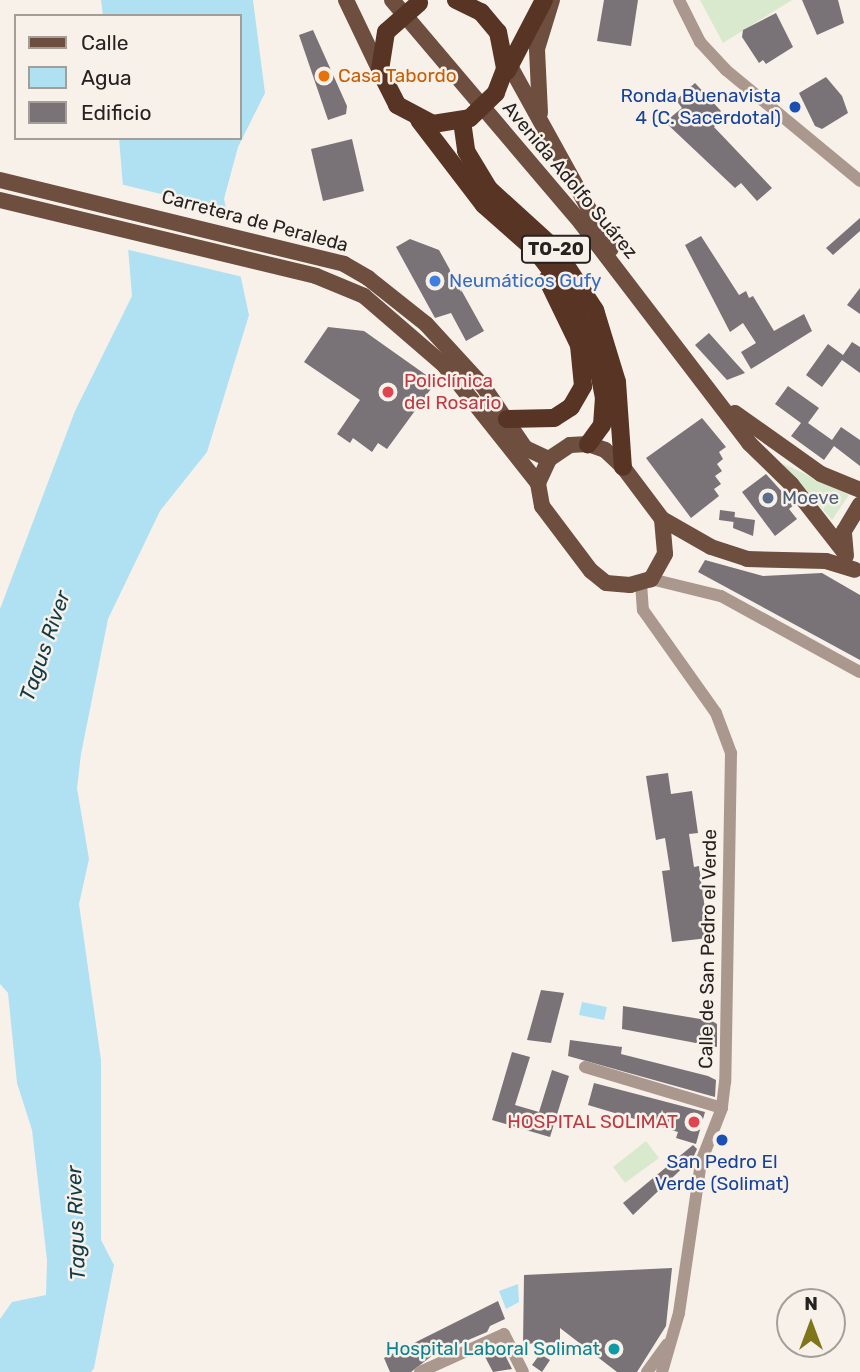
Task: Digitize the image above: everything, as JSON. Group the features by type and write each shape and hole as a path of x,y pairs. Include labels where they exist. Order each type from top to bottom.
{"highway":[{"path":"418,120 466,119 503,74 544,0"},
{"path":"380,71 386,32 395,19 424,1"},
{"path":"462,1 498,32 503,74"},
{"name":"TO-20","path":"380,71 389,95 418,120 484,205 521,237 569,294 597,362 604,417 588,444"},
{"name":"TO-20","path":"466,119 466,151 489,189 556,250 595,310 618,382 622,467"},
{"path":"507,419 554,418 571,407 583,386 579,345 554,290 521,237"}],"main road":[{"path":"346,0 380,71"},
{"name":"Avenida Adolfo Suárez","path":"392,0 626,279 749,443 838,535"},
{"path":"541,123 537,49 552,0"},
{"path":"503,74 541,123 626,279"},
{"name":"Carretera de Peraleda","path":"0,180 321,256 368,278 410,310 465,365 525,447 549,459"},
{"name":"Carretera de Peraleda","path":"0,200 316,276 364,296 416,336 538,483 542,506 591,571 614,586 646,581"},
{"name":"Avenida Adolfo Suárez","path":"710,390 754,430 821,474 860,490"},
{"path":"538,483 549,459 570,445 588,444 605,450 622,467 662,519 701,541 747,559 838,563 857,573"},
{"path":"794,560 838,535 860,504"},
{"path":"646,581 664,563 666,546 662,519"},
{"path":"838,535 857,573"},
{"path":"666,546 683,539 701,541"}],"street":[{"path":"679,0 706,50 860,181"},
{"path":"646,581 721,596 860,673"},
{"name":"Calle de San Pedro el Verde","path":"646,581 643,610 716,713 731,753 722,1108 698,1174 673,1337 662,1372"},
{"path":"585,1067 623,1073 722,1108"},
{"path":"420,1372 504,1334 523,1372"},
{"name":"Calle de San Pedro el Verde","path":"648,1372 673,1337"}],"green space":[{"path":"700,0 792,0 723,43"},
{"path":"782,463 849,495 832,520"},
{"path":"646,1141 659,1158 625,1183 613,1167"}],"water":[{"path":"101,0 253,0 265,93 242,139 242,14 103,14"},
{"name":"Tagus River","path":"119,140 242,140 224,199 249,315 207,452 160,511 108,619 81,754 77,788 89,859 79,904 101,1060 101,1240 114,1265 94,1368 91,1372 0,1372 0,1319 12,1302 46,1295 47,1260 32,1130 17,1083 8,993 0,984 0,609 75,411 132,296"},
{"path":"582,1002 607,1007 604,1020 579,1015"},
{"path":"518,1284 519,1302 506,1309 499,1291"}],"pier":[{"path":"120,184 230,211 243,277 125,249"}],"building":[{"path":"604,0 638,0 631,46 597,41"},
{"path":"802,0 838,0 844,23 817,35"},
{"path":"776,13 793,47 766,64 763,60 759,63 742,37 743,30"},
{"name":"Casa Tabordo","path":"313,30 347,106 346,114 328,120 299,35"},
{"path":"826,77 842,96 848,113 822,129 815,126 799,93"},
{"path":"695,83 721,111 717,115 722,120 714,127 772,188 757,201 741,183 735,188 665,122 682,108 676,100"},
{"path":"352,139 364,191 323,201 311,149"},
{"path":"860,218 860,231 833,255 826,248"},
{"path":"701,236 739,295 746,291 749,298 753,296 774,331 804,314 812,331 751,369 741,352 756,343 743,323 730,332 685,245"},
{"name":"Neumáticos Gufy","path":"410,239 439,250 484,331 466,341 451,313 435,318 396,247"},
{"path":"860,288 860,314 847,305"},
{"name":"Policlínica del Rosario","path":"328,327 364,331 436,382 387,449 378,443 372,452 353,438 350,443 337,434 360,400 304,362"},
{"path":"709,333 745,373 727,380 695,345"},
{"path":"852,342 860,347 860,373 842,360 822,387 806,375 828,344 843,355"},
{"path":"788,386 819,408 808,423 832,440 841,427 860,440 860,466 834,446 824,460 791,436 801,423 775,404"},
{"path":"702,418 726,447 719,452 723,459 717,464 722,471 715,476 721,484 714,489 719,496 691,518 646,458"},
{"name":"Moeve","path":"766,474 794,505 789,509 797,519 775,536 742,492"},
{"path":"720,510 735,512 734,522 719,520"},
{"path":"734,517 755,520 753,536 733,528"},
{"path":"705,560 763,576 822,573 860,595 860,660 698,572"},
{"path":"668,773 671,794 692,791 698,833 689,834 694,867 699,866 709,938 672,942 662,871 670,870 665,838 656,840 646,776"},
{"path":"541,990 564,993 551,1043 527,1040"},
{"path":"623,1006 712,1021 717,1024 717,1047 622,1029"},
{"path":"570,1040 622,1047 621,1054 708,1076 716,1080 715,1097 568,1056"},
{"path":"512,1052 530,1057 515,1105 539,1112 552,1070 569,1076 550,1137 492,1120"},
{"path":"594,1083 705,1112 696,1144 676,1138 678,1132 588,1105"},
{"path":"693,1145 697,1149 693,1158 633,1215 623,1203"},
{"path":"672,1268 666,1326 637,1372 617,1372 560,1328 560,1342 523,1344 524,1275"},
{"path":"498,1301 505,1319 490,1326 487,1332 433,1355 411,1372 390,1372 384,1358"},
{"path":"495,1348 502,1349 512,1369 493,1372 483,1353"},
{"path":"540,1354 550,1360 542,1372 532,1365"}],"place":[{"name":"Casa Tabordo","path":"324,76"},
{"name":"Ronda Buenavista 4 (C. Sacerdotal)","path":"795,107"},
{"name":"Neumáticos Gufy","path":"435,281"},
{"name":"Policlínica del Rosario","path":"388,392"},
{"name":"Moeve","path":"768,498"},
{"name":"HOSPITAL SOLIMAT","path":"694,1122"},
{"name":"San Pedro El Verde (Solimat)","path":"722,1140"},
{"name":"Hospital Laboral Solimat","path":"614,1349"}]}
